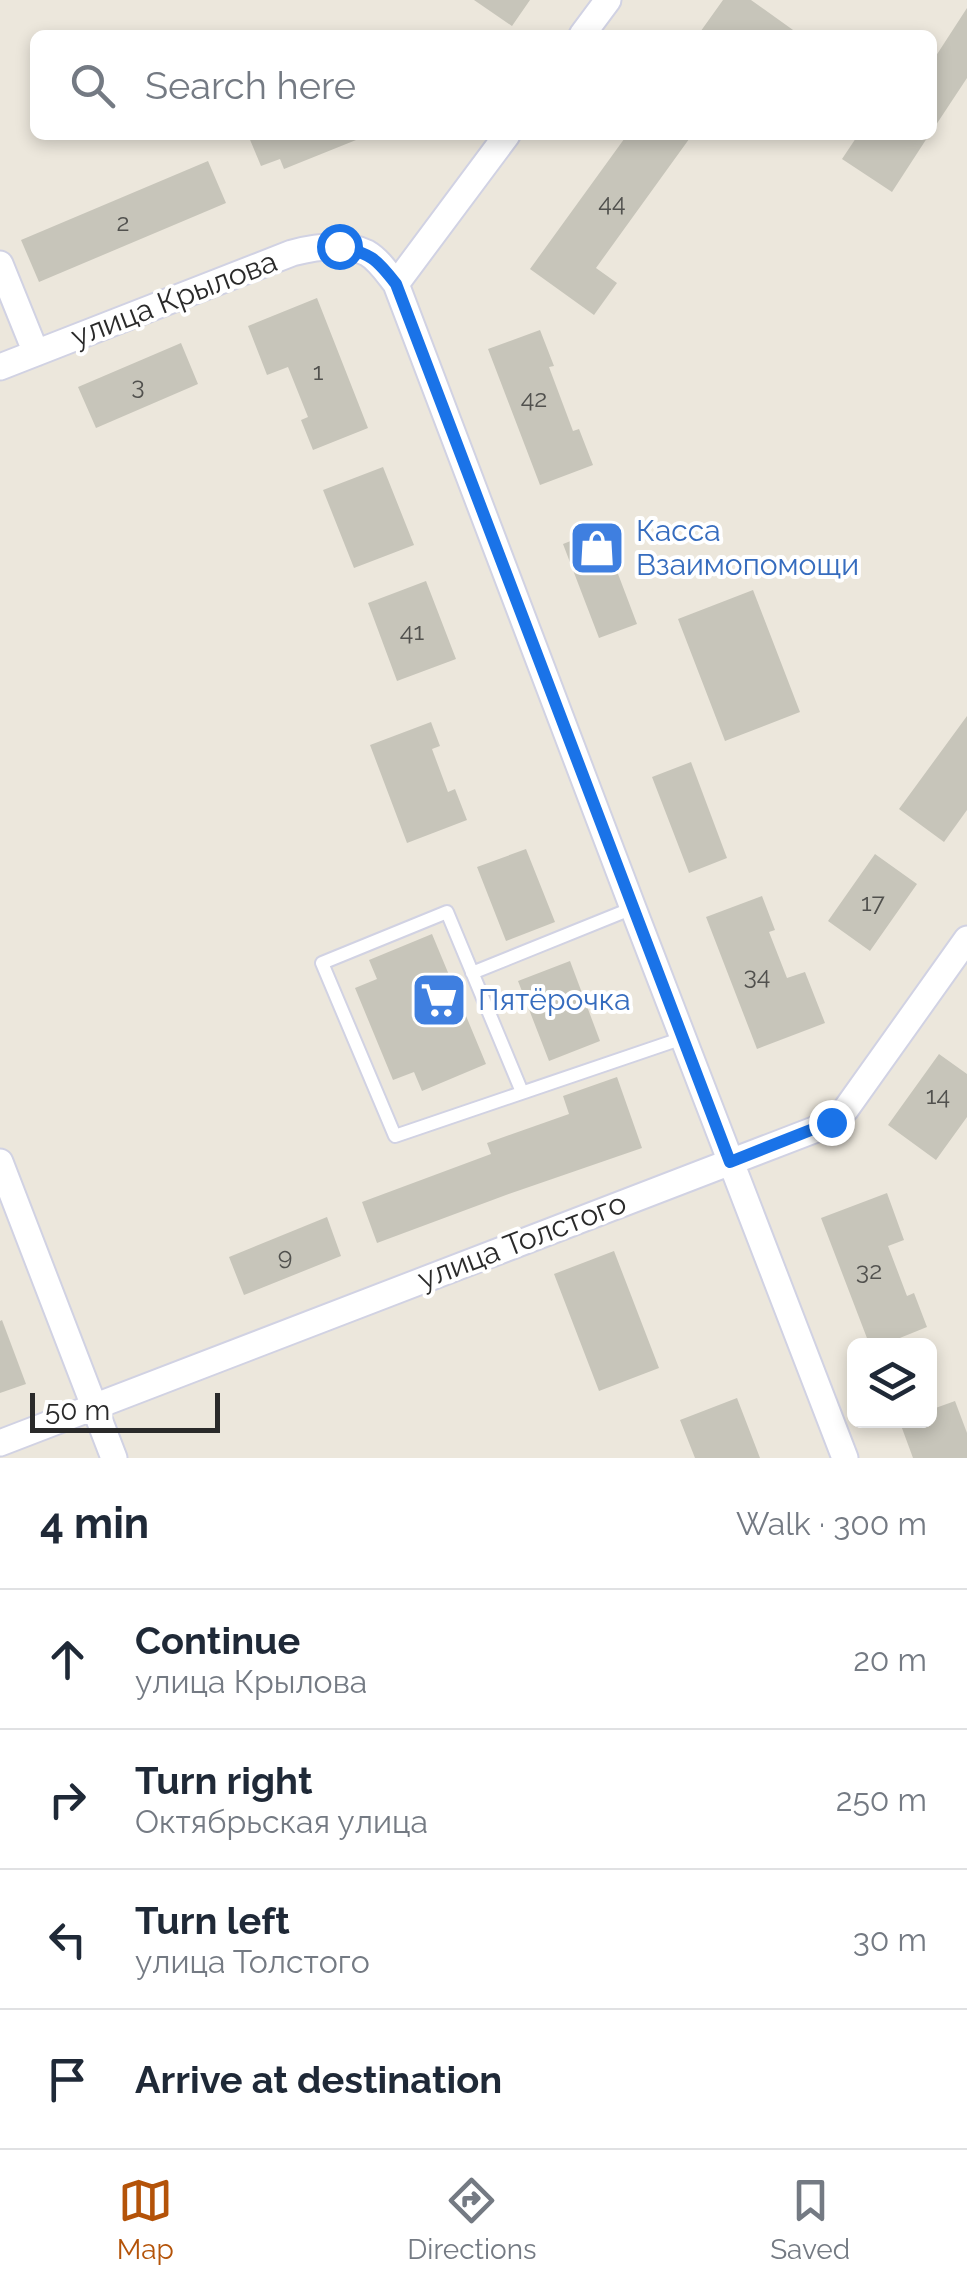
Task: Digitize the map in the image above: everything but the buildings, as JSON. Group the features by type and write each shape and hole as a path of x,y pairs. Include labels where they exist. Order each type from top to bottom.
{"street":[{"path":"586,30 608,0"},
{"path":"504,140 396,284 846,1458"},
{"name":"улица Крылова","path":"0,367 313,248 339,246 367,253 396,284"},
{"path":"0,264 36,352"},
{"name":"улица Толстого","path":"0,1443 819,1128 839,1116 967,939"},
{"path":"0,1162 114,1458"}],"lane":[{"path":"472,973 633,908"},
{"path":"522,1092 447,912 322,964 394,1136 683,1038"}],"place":[{"name":"Касса Взаимопомощи","path":"597,548"},
{"name":"Пятёрочка","path":"439,1000"}],"route":[{"path":"339,246 367,253 396,284 730,1162 831,1122"}]}
